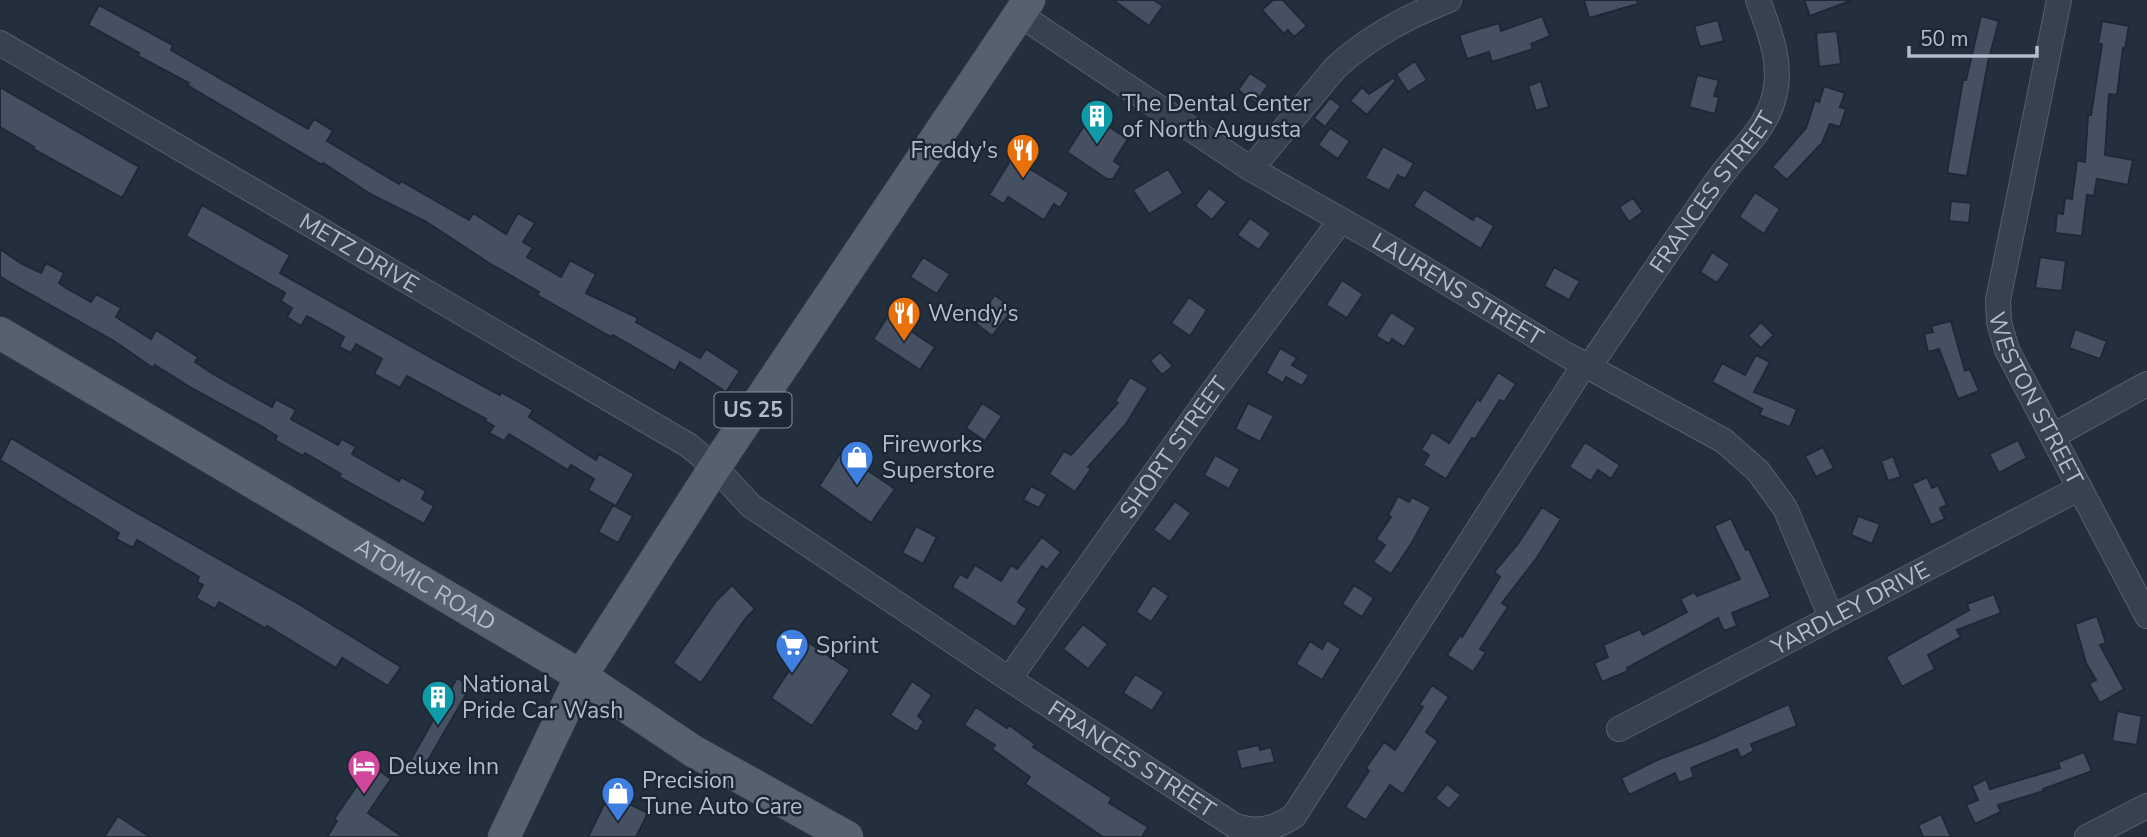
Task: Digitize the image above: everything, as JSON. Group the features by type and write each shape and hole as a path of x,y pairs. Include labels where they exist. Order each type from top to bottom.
{"main road":[{"name":"US 25","path":"504,837 581,676 715,467 1024,7"},
{"name":"ATOMIC ROAD","path":"0,333 581,676 693,751 847,837"}],"street":[{"path":"1251,169 1336,67 1351,53 1391,25 1450,0"},
{"name":"FRANCES STREET","path":"715,467 751,506 1235,826 1257,831 1282,824 1294,816 1587,366 1722,174 1765,122 1775,91 1777,58 1758,0"},
{"name":"WESTON STREET","path":"2059,0 1998,300 1999,322 2007,350 2147,616"},
{"name":"LAURENS STREET","path":"1024,7 1251,169 1587,366 1724,441 1758,471 1785,508 1831,617"},
{"name":"METZ DRIVE","path":"0,43 688,445 715,467"},
{"name":"SHORT STREET","path":"1009,679 1211,394 1340,220"},
{"path":"2053,436 2147,384"},
{"name":"YARDLEY DRIVE","path":"1619,729 2080,488"},
{"path":"2087,837 2147,806"}],"building":[{"path":"1113,0 1154,0 1163,6 1149,26"},
{"path":"1273,0 1283,0 1307,26 1294,37 1288,30 1284,34 1262,10"},
{"path":"1584,0 1637,0 1638,4 1589,18"},
{"path":"1804,0 1850,0 1850,1 1810,16"},
{"path":"99,5 173,45 171,50 308,129 314,119 333,131 327,141 399,184 401,181 469,220 473,213 506,234 518,213 535,223 523,242 533,248 527,257 561,277 570,260 596,274 586,293 638,318 636,322 700,358 706,349 740,371 726,392 680,362 675,371 537,295 539,292 425,221 372,195 323,163 322,165 187,85 189,83 138,56 139,53 88,25"},
{"path":"1542,16 1550,36 1531,44 1533,49 1492,62 1489,52 1467,59 1459,35 1499,23 1501,31"},
{"path":"1981,16 1999,21 1988,62 1967,176 1947,173 1963,80 1966,80"},
{"path":"1718,20 1724,41 1700,47 1694,26"},
{"path":"2102,21 2129,26 2125,49 2123,48 2117,95 2109,94 2105,155 2133,160 2128,185 2097,179 2094,196 2087,195 2082,236 2055,233 2057,213 2063,214 2065,198 2072,199 2077,160 2085,162 2088,115 2091,115 2102,44 2098,44"},
{"path":"1837,31 1841,64 1819,67 1816,33"},
{"path":"1415,61 1427,80 1408,92 1396,74"},
{"path":"1250,73 1268,85 1256,103 1238,90"},
{"path":"1697,75 1719,80 1714,96 1719,97 1715,114 1689,107"},
{"path":"1393,78 1396,81 1367,115 1350,101 1362,87 1369,94"},
{"path":"1541,81 1549,107 1536,111 1528,86"},
{"path":"1824,86 1845,93 1840,107 1846,109 1840,127 1830,124 1822,143 1787,180 1772,167 1806,128 1815,100 1819,102"},
{"path":"0,87 139,167 122,198 33,149 34,147 0,127"},
{"path":"1330,98 1341,106 1325,127 1314,118"},
{"name":"The Dental Center of North Augusta","path":"1091,115 1128,139 1114,161 1121,166 1113,179 1107,179 1067,152"},
{"path":"1330,128 1350,141 1338,159 1318,145"},
{"path":"1383,146 1414,163 1405,179 1398,175 1389,191 1365,178"},
{"name":"Freddy's","path":"1016,151 1031,160 1027,167 1069,193 1060,208 1054,204 1044,220 1008,197 1004,204 989,195"},
{"path":"1168,169 1183,193 1149,214 1133,190"},
{"path":"1209,188 1227,202 1212,220 1195,206"},
{"path":"1424,189 1473,220 1476,215 1494,226 1481,249 1413,206"},
{"path":"1755,192 1780,209 1764,234 1739,217"},
{"path":"1633,198 1643,212 1629,222 1619,207"},
{"path":"1951,201 1971,203 1969,223 1949,221"},
{"path":"202,205 290,255 280,273 446,366 533,410 529,417 596,460 599,454 634,474 616,506 588,490 594,479 571,465 568,470 509,434 504,441 489,433 494,426 485,421 486,419 407,376 400,388 374,374 382,359 356,344 351,353 339,347 344,337 307,316 301,326 287,317 292,308 281,301 285,293 186,236"},
{"path":"1250,218 1271,233 1259,250 1237,235"},
{"path":"0,249 41,273 46,263 64,273 59,283 66,288 91,302 96,294 121,308 116,317 151,339 156,330 198,357 195,362 213,374 272,407 276,399 296,410 291,419 338,445 342,439 356,447 352,454 399,481 401,477 426,491 422,499 434,506 424,524 339,477 341,474 305,453 303,456 275,440 277,436 261,426 155,365 153,368 114,341 9,282 0,276"},
{"path":"1712,252 1730,264 1717,283 1700,272"},
{"path":"923,257 950,274 937,294 910,277"},
{"path":"2040,257 2066,261 2062,291 2035,288"},
{"path":"1554,267 1580,281 1569,300 1544,286"},
{"path":"1342,280 1363,294 1347,318 1326,305"},
{"path":"995,295 1013,309 992,336 974,322"},
{"path":"1189,297 1207,310 1190,336 1171,323"},
{"path":"1391,312 1416,328 1404,347 1392,339 1389,344 1376,336"},
{"name":"Wendy's","path":"888,316 935,347 920,370 873,339"},
{"path":"1951,321 1965,371 1970,369 1979,391 1958,399 1939,349 1928,352 1924,334 1933,332 1931,326"},
{"path":"1761,322 1774,335 1761,348 1748,336"},
{"path":"2075,329 2107,341 2100,359 2069,348"},
{"path":"1280,348 1297,358 1292,365 1309,375 1302,386 1286,377 1283,383 1266,373"},
{"path":"1160,352 1173,366 1162,375 1150,361"},
{"path":"1756,355 1770,362 1754,392 1797,409 1790,427 1759,415 1762,409 1712,382 1722,363 1745,375"},
{"path":"1498,372 1516,384 1504,402 1500,400 1475,439 1472,438 1446,479 1423,465 1429,455 1421,450 1432,432 1449,443"},
{"path":"1130,377 1148,388 1126,424 1088,467 1091,469 1075,492 1049,474 1064,451 1071,455 1118,403 1115,401"},
{"path":"982,403 1002,416 985,441 966,428"},
{"path":"1248,403 1274,416 1260,442 1235,429"},
{"path":"11,438 297,603 401,667 388,686 342,658 336,668 267,626 265,628 219,602 215,609 196,598 203,585 197,582 199,577 137,540 133,548 116,539 119,533 0,460"},
{"path":"2018,440 2027,458 1999,473 1989,454"},
{"path":"1585,442 1620,465 1611,479 1598,470 1591,481 1569,467"},
{"path":"1823,447 1834,468 1816,477 1805,456"},
{"name":"Fireworks Superstore","path":"841,452 895,489 871,523 819,486"},
{"path":"1215,455 1240,469 1229,489 1204,475"},
{"path":"1893,456 1901,477 1888,481 1881,461"},
{"path":"1927,477 1932,488 1938,485 1947,505 1940,508 1945,519 1931,525 1912,484"},
{"path":"1031,486 1047,494 1039,508 1023,500"},
{"path":"1398,496 1409,502 1412,497 1431,507 1391,574 1373,562 1385,545 1376,539 1391,517 1388,515"},
{"path":"1175,501 1191,513 1170,542 1153,530"},
{"path":"613,505 633,516 618,543 598,532"},
{"path":"1542,507 1561,519 1536,559 1502,603 1508,607 1480,649 1486,652 1473,672 1447,655 1460,635 1462,637 1500,577 1494,572 1517,545"},
{"path":"1858,516 1880,524 1872,544 1851,535"},
{"path":"1731,518 1771,597 1732,613 1737,626 1724,631 1718,618 1627,668 1628,671 1602,682 1594,663 1608,657 1603,645 1640,629 1643,635 1687,612 1680,599 1694,592 1697,596 1740,579 1714,526"},
{"path":"916,526 937,537 923,564 902,553"},
{"path":"1042,537 1061,552 1047,570 1042,566 1018,602 1027,609 1015,627 952,587 960,574 967,578 975,565 1001,581 1011,565 1017,569"},
{"path":"732,585 755,609 701,683 673,663 716,601"},
{"path":"1153,585 1169,596 1151,622 1136,612"},
{"path":"1354,585 1374,598 1362,617 1342,604"},
{"path":"1994,594 2001,613 1957,630 1961,637 1928,655 1935,669 1902,687 1886,657 1969,610 1967,604"},
{"path":"2097,616 2106,643 2100,645 2124,689 2100,703 2089,684 2096,680 2086,663 2075,624"},
{"path":"1083,624 1108,644 1088,669 1063,649"},
{"path":"1327,640 1341,649 1322,680 1296,664 1310,641 1322,649"},
{"path":"808,642 850,670 812,726 771,698"},
{"path":"1135,674 1164,692 1152,711 1123,693"},
{"name":"National Pride Car Wash","path":"457,678 471,686 419,776 406,768"},
{"path":"912,681 932,695 918,716 924,721 917,732 890,715"},
{"path":"1432,685 1449,697 1426,732 1438,741 1403,794 1390,785 1366,820 1345,807 1384,742 1395,750 1423,707 1419,705"},
{"path":"1789,704 1797,726 1751,744 1754,751 1741,758 1737,749 1691,768 1694,777 1679,783 1675,773 1629,795 1621,778"},
{"path":"976,707 1007,728 1009,725 1035,744 1033,747 1112,798 1109,803 1148,827 1142,837 1103,837 1025,784 1030,777 992,749 995,745 964,725"},
{"path":"2117,711 2142,716 2137,745 2112,741"},
{"path":"1259,745 1260,750 1271,747 1275,762 1241,769 1236,750"},
{"path":"2084,752 2092,771 2043,789 2044,791 1998,805 2001,812 1975,824 1966,805 1978,800 1972,786 1986,779 1990,789 2060,768 2058,762"},
{"name":"Deluxe Inn","path":"371,765 391,779 368,813 403,837 327,837 337,821 334,819"},
{"path":"1447,784 1461,795 1449,809 1435,798"},
{"name":"Precision Tune Auto Care","path":"609,794 648,813 636,837 588,837"},
{"path":"1941,814 1951,837 1923,837 1918,825"},
{"path":"118,816 150,837 104,837"}],"place":[{"name":"The Dental Center of North Augusta","path":"1097,146"},
{"name":"Freddy's","path":"1023,180"},
{"name":"Wendy's","path":"904,343"},
{"name":"Fireworks Superstore","path":"857,487"},
{"name":"Sprint","path":"792,675"},
{"name":"National Pride Car Wash","path":"438,727"},
{"name":"Deluxe Inn","path":"364,796"},
{"name":"Precision Tune Auto Care","path":"618,823"}]}
